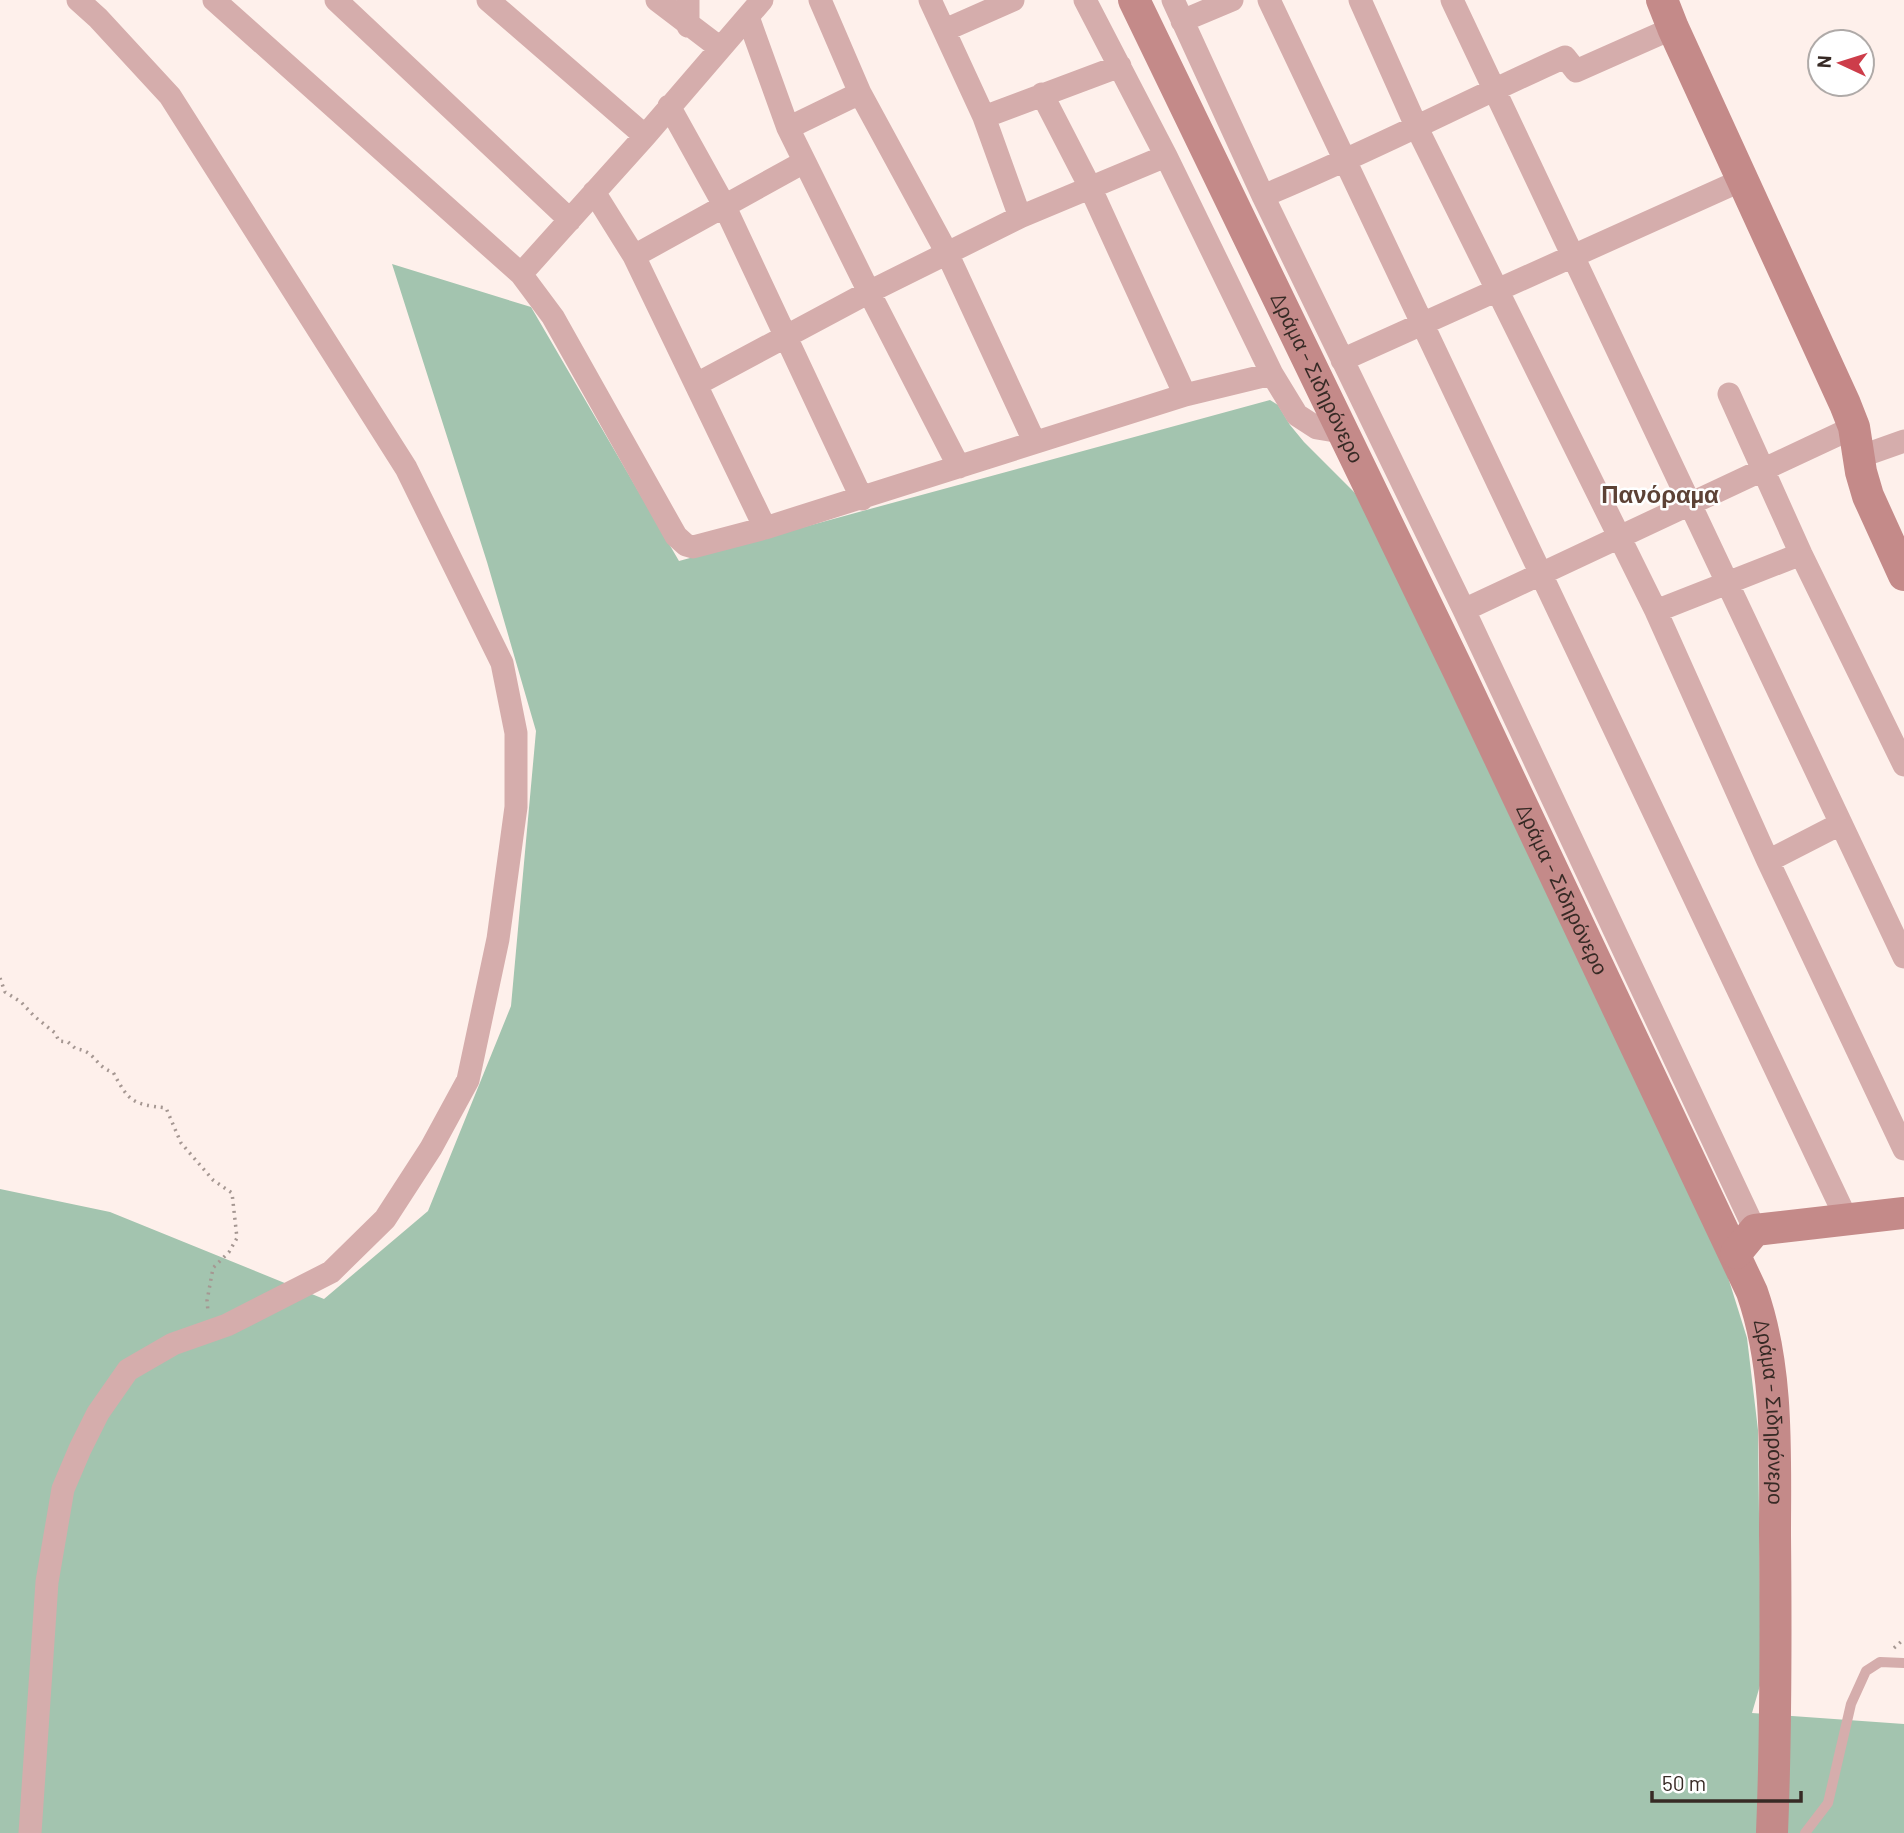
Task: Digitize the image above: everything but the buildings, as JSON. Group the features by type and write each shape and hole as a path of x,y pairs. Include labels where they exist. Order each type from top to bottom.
{"street":[{"path":"30,1833 47,1582 63,1489 80,1449 98,1413 128,1370 173,1344 227,1325 331,1272 385,1219 430,1148 468,1080 498,939 516,807 516,733 502,663 406,468 170,96 78,0"},
{"path":"214,0 521,274 553,317 681,541 693,547 862,499 1034,441 1185,395 1272,374"},
{"path":"336,0 569,220"},
{"path":"488,0 645,136"},
{"path":"657,0 720,48"},
{"path":"688,0 688,26"},
{"path":"820,0 860,93 947,253 1034,441"},
{"path":"930,0 984,117 1020,217"},
{"path":"945,30 1013,0"},
{"path":"1085,0 1166,156 1272,374 1297,415 1317,428 1341,432"},
{"name":"Δράμα - Σιδηρόνερο","path":"1134,0 1452,658 1746,1242 1772,1400 1776,1569 1772,1833"},
{"path":"1232,0 1178,10 1263,196 1464,610 1746,1242 1847,1220 1904,1213"},
{"path":"1269,0 1847,1220"},
{"path":"1360,0 1418,128 1656,611 1768,861 1904,1149"},
{"path":"1452,0 1571,255 1692,503 1727,585 1904,957"},
{"path":"521,274 755,8"},
{"path":"755,8 788,128 959,467"},
{"path":"1263,196 1345,162 1564,57 1576,71 1667,14 1845,404 1857,442 1868,496 1904,575"},
{"path":"984,117 1120,66"},
{"path":"788,128 860,93"},
{"path":"1042,94 1090,187 1185,395"},
{"path":"669,106 724,205 862,499"},
{"path":"697,384 869,292 1020,217 1166,156"},
{"path":"634,256 804,162"},
{"path":"1342,360 1742,180"},
{"path":"594,192 634,256 765,527"},
{"path":"1729,394 1801,554 1904,765"},
{"path":"1464,610 1764,469 1857,442 1904,441"},
{"path":"1656,611 1801,554"},
{"path":"1768,861 1840,824"},
{"path":"1751,1833 1765,1799 1775,1755"}],"lane":[{"path":"1805,1833 1828,1803 1851,1704 1866,1671 1880,1662 1904,1663"}],"path":[{"path":"0,978 5,992 21,1002 55,1033 59,1041 85,1050 95,1057 101,1067 113,1072 121,1089 134,1101 148,1107 166,1108 181,1143 213,1180 232,1194 237,1238 229,1252 213,1268 207,1301 212,1331"}],"green space":[{"path":"392,264 531,307 679,561 1270,400 1278,405 1304,442 1355,493 1370,520 1727,1274 1747,1338 1758,1430 1761,1682 1752,1713 1904,1724 1904,1833 0,1833 0,1189 110,1212 324,1299 428,1211 511,1006 536,731 487,562"}],"district":[{"name":"Πανόραμα","path":"1660,495"}]}
